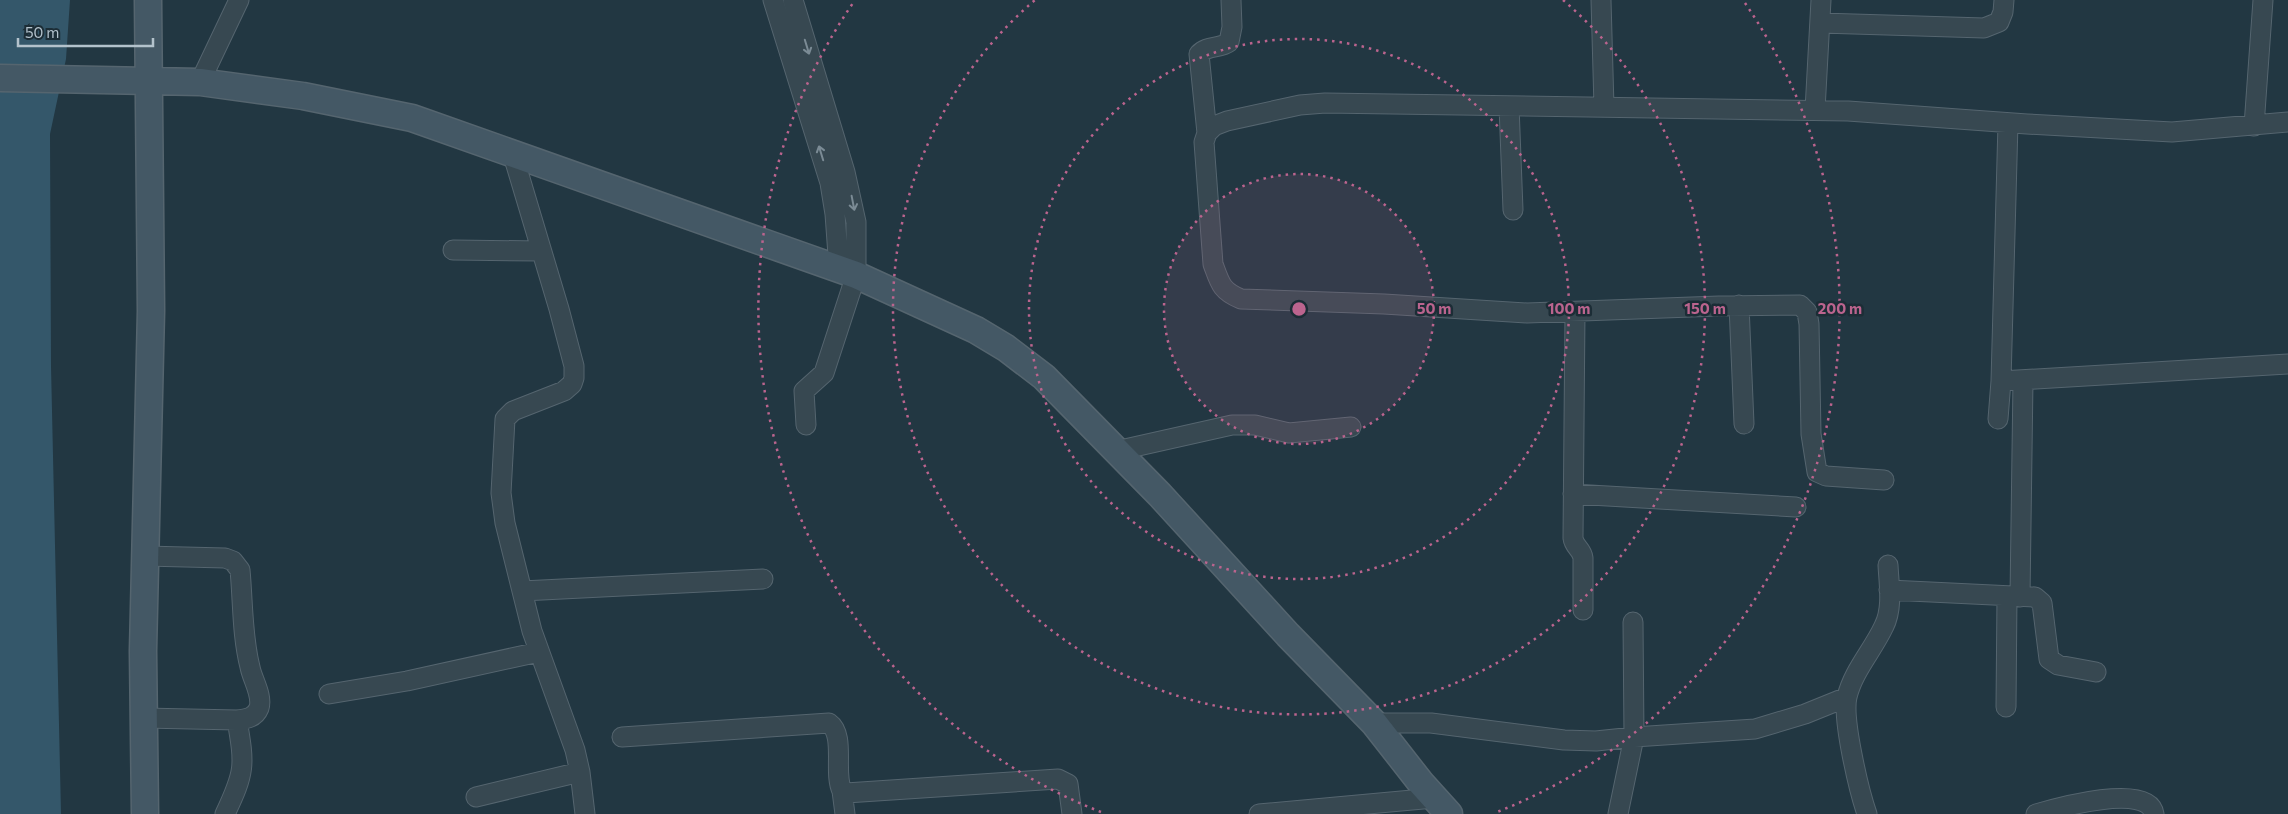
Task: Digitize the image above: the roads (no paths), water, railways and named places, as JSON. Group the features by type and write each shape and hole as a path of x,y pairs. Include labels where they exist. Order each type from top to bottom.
{"street":[{"path":"145,814 143,651 150,311 136,79 148,0"},
{"path":"200,82 239,0"},
{"path":"1232,0 1232,27 1229,42 1222,46 1204,49 1199,54 1207,133 1204,142 1213,264 1219,282 1228,294 1242,299 1384,304 1527,313 1739,305 1791,304 1805,307 1809,324 1811,434 1817,472 1826,476 1884,480"},
{"path":"1601,0 1604,107"},
{"path":"1815,110 1821,0"},
{"path":"1821,22 1984,28 1999,22 2003,12 2004,0"},
{"path":"2254,126 2263,0"},
{"path":"786,8 853,202 856,222 848,272 824,373 804,391 806,425"},
{"path":"0,78 136,79 200,82 303,96 412,118 848,272 976,330 1006,348 1044,377 1160,495 1288,635 1374,723 1441,806"},
{"path":"1207,133 1214,126 1227,121 1300,105 1325,103 1848,111 2008,123 2172,132 2288,122"},
{"path":"1509,106 1513,210"},
{"path":"1998,419 2001,381 2008,123"},
{"path":"513,154 559,309 574,366 574,378 572,384 564,391 513,410 505,418 501,493 505,523 532,632 567,727 580,772 585,814"},
{"path":"453,250 541,251"},
{"path":"1739,305 1744,424"},
{"path":"1575,312 1574,543 1582,551 1583,558 1582,610"},
{"path":"2001,381 2288,364"},
{"path":"2006,706 2023,380"},
{"path":"1116,451 1232,425 1255,425 1289,433 1351,427"},
{"path":"1573,494 1796,507"},
{"path":"144,718 237,720 249,718 256,713 259,707 259,700 249,666 238,564 225,558 145,556"},
{"path":"1867,814 1846,725 1847,697 1853,678 1885,625 1889,609 1888,565"},
{"path":"522,591 596,589 763,579"},
{"path":"1889,590 2035,597 2042,603 2046,652 2052,662 2096,672"},
{"path":"1618,814 1634,737 1633,622"},
{"path":"329,694 407,681 540,652"},
{"path":"1374,723 1431,723 1564,740 1596,741 1756,729 1805,714 1847,697"},
{"path":"225,814 240,780 243,768 237,720"},
{"path":"622,737 829,723 836,732 839,781 845,814"},
{"path":"476,797 580,772"},
{"path":"842,792 930,789 1058,779 1068,784 1072,814"},
{"path":"2036,814 2080,808 2095,800 2131,799 2151,805 2154,814"},
{"path":"1258,814 1441,806"}],"water":[{"path":"0,0 70,0 66,59 50,134 51,366 61,814 0,814"}]}
